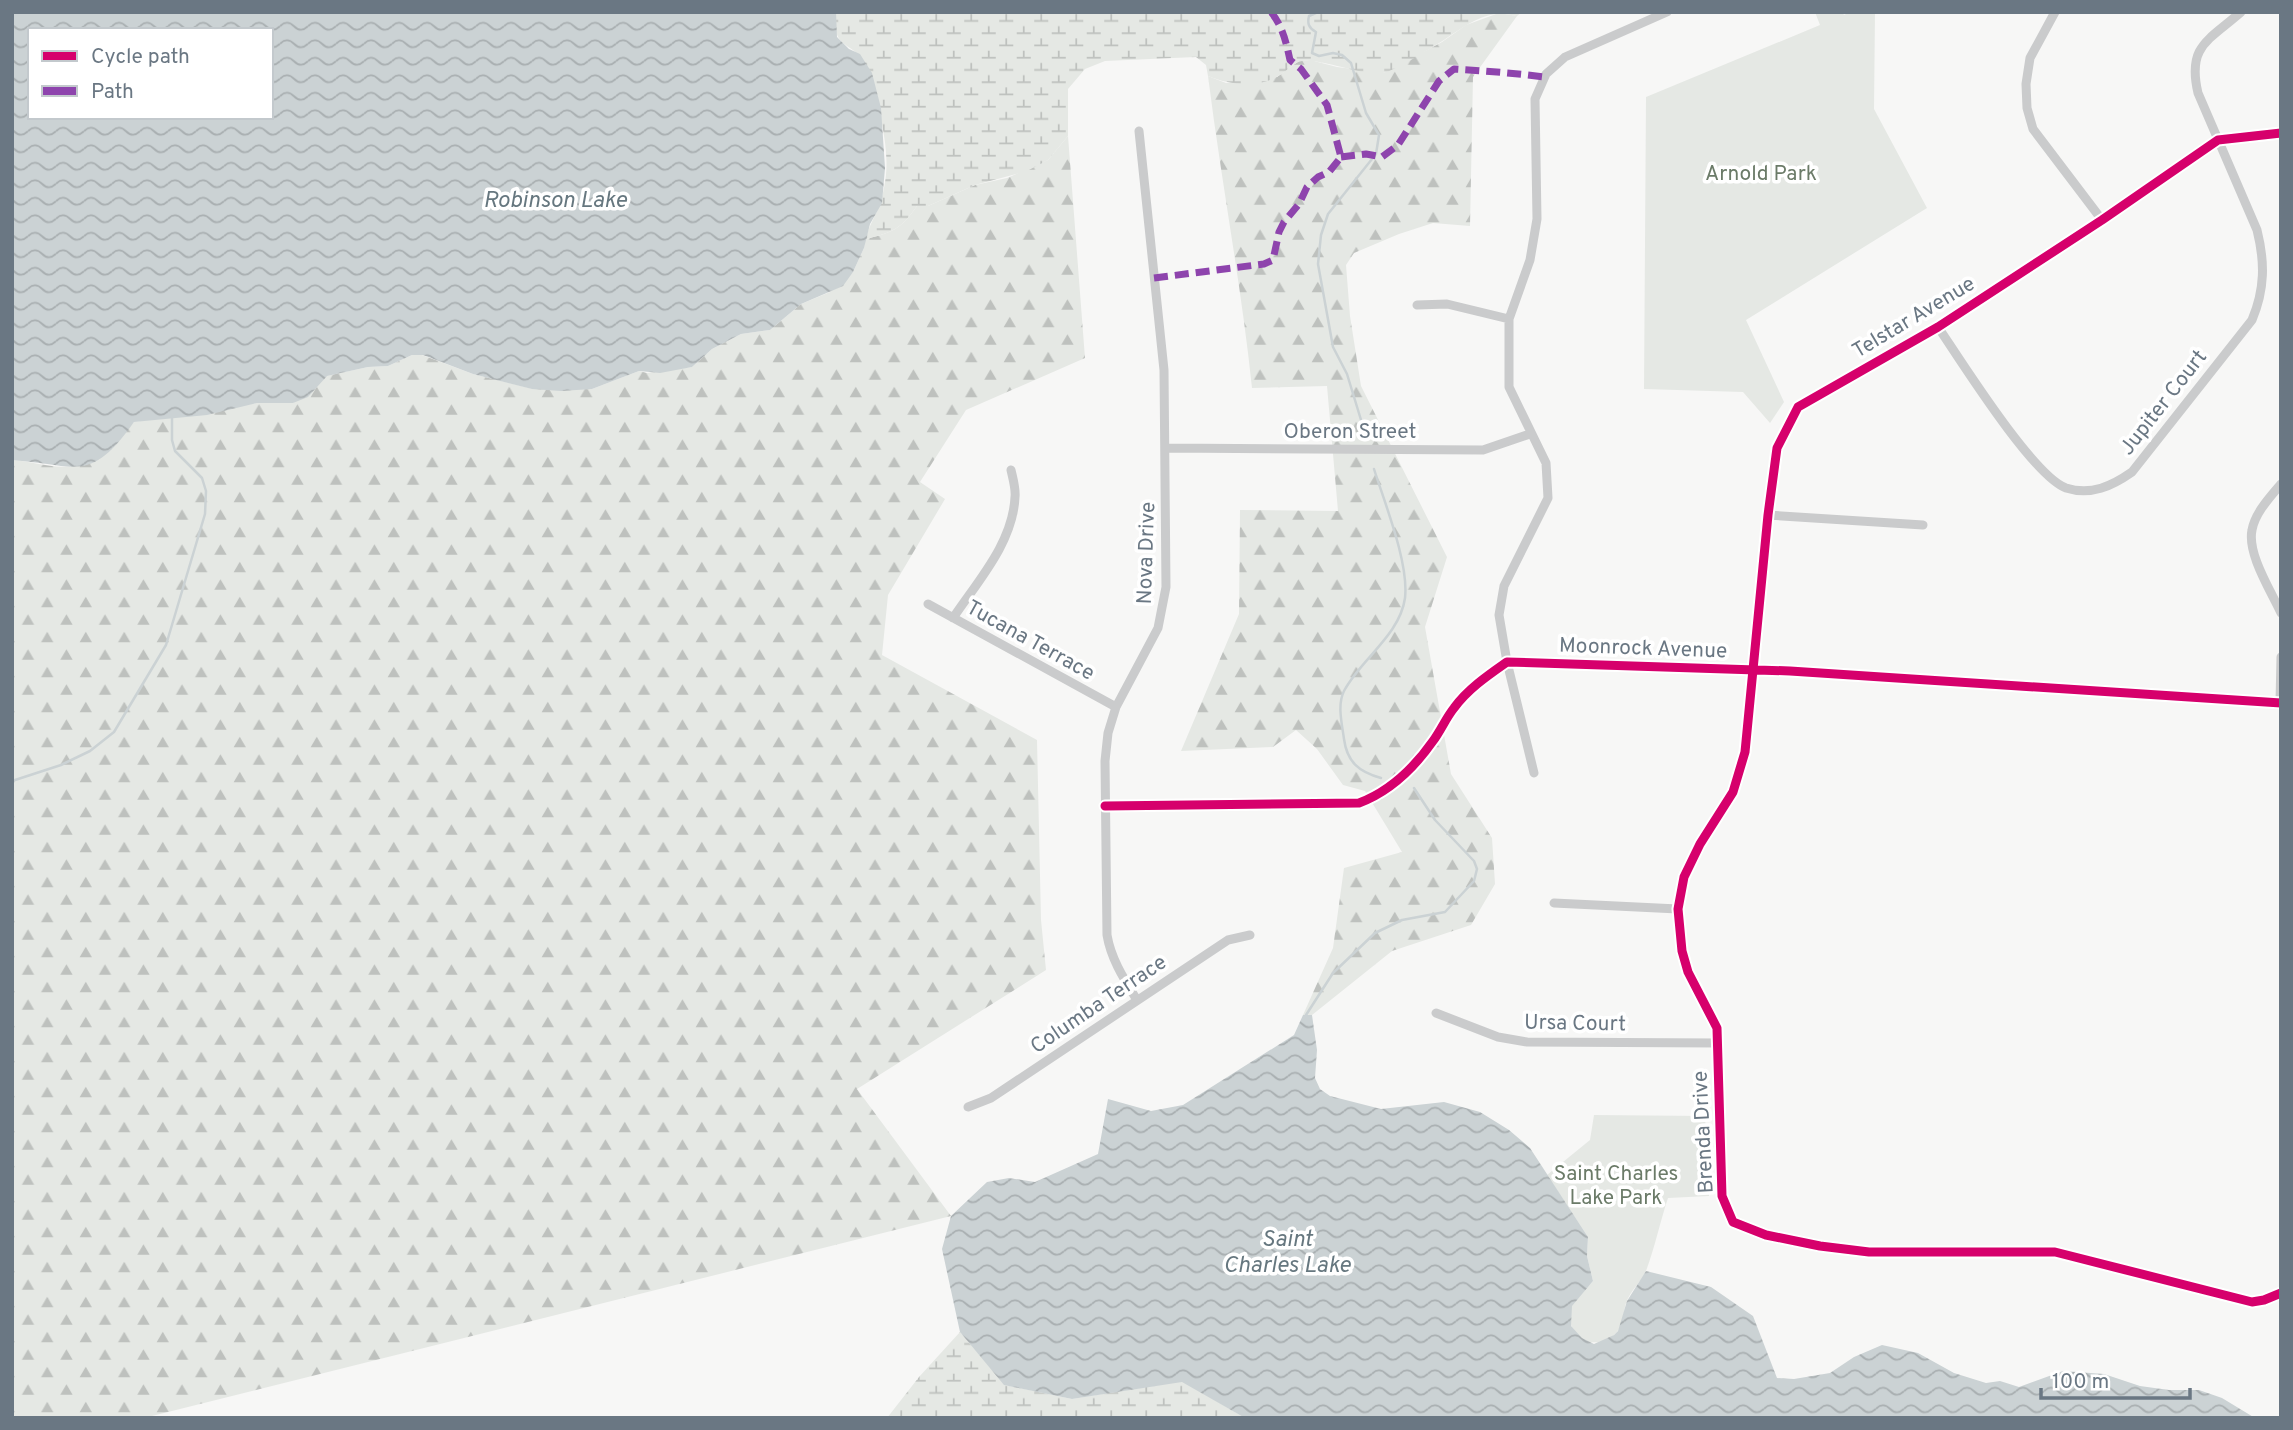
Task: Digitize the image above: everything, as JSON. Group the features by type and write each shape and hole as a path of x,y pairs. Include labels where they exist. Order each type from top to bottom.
{"street":[{"path":"1534,773 1507,662 1499,615 1504,586 1548,498 1546,463 1509,387 1508,319 1530,260 1536,230 1535,99 1541,82 1555,64 1565,57 1667,12"},
{"path":"2055,12 2030,58 2026,84 2027,108 2033,129 2102,220"},
{"name":"Jupiter Court","path":"1938,327 2008,428 2044,472 2065,487 2089,492 2113,486 2132,472 2252,320 2260,299 2263,254 2258,230 2198,93 2193,73 2195,57 2205,44 2241,12"},
{"name":"Nova Drive","path":"1137,1000 1119,972 1109,947 1106,919 1105,806 1106,745 1116,707 1153,639 1164,608 1167,564 1164,370 1139,131"},
{"name":"Telstar Avenue","path":"1752,670 1777,448 1798,407 1938,327 2102,220 2218,140 2281,133"},
{"path":"1418,305 1447,304 1508,319"},
{"name":"Oberon Street","path":"1166,448 1483,450 1530,434"},
{"path":"953,618 1005,538 1013,517 1016,495 1011,470"},
{"path":"2281,484 2260,510 2252,531 2253,553 2281,613"},
{"path":"1768,515 1923,525"},
{"name":"Tucana Terrace","path":"928,604 1116,707"},
{"path":"2280,703 2281,657"},
{"path":"1105,806 1359,803 1379,795 1411,769 1434,740 1453,709 1474,685 1507,662"},
{"name":"Moonrock Avenue","path":"1507,662 1752,670 2280,703"},
{"name":"Brenda Drive","path":"1752,670 1745,752 1733,792 1700,844 1684,877 1678,909 1682,951 1688,972 1717,1028 1722,1196 1733,1222 1766,1235 1869,1252 2056,1252 2252,1302 2281,1293"},
{"path":"1554,903 1678,909"},
{"name":"Columba Terrace","path":"968,1107 991,1098 1228,940 1250,935"},
{"name":"Ursa Court","path":"1436,1013 1499,1037 1527,1042 1718,1043"}],"green space":[{"path":"836,12 1522,12 1517,16 1489,15 1468,24 1409,61 1379,73 1302,61 1271,79 1244,84 1225,82 1208,76 1206,65 1196,57 1105,61 1085,69 1068,89 1068,136 1048,160 1027,171 975,185 928,206 917,206 895,229 865,239 884,188 885,140 865,63 839,39 835,24"},
{"name":"Arnold Park","path":"1815,12 1842,12 1844,15 1850,12 1875,12 1874,109 1927,208 1746,320 1784,402 1770,423 1743,392 1644,389 1646,97 1820,25"},
{"path":"1499,13 1517,16 1473,77 1470,226 1433,223 1354,253 1346,265 1350,316 1361,386 1447,557 1425,627 1451,774 1492,838 1495,884 1471,925 1392,951 1312,1015 1303,1015 1333,948 1344,868 1402,852 1365,791 1343,785 1317,749 1296,730 1273,747 1181,751 1239,614 1240,510 1338,511 1327,386 1252,388 1208,76 1226,83 1277,77 1299,61 1384,73 1442,42 1466,25"},
{"path":"1068,136 1085,358 966,410 920,482 945,499 888,595 882,655 1037,740 1041,920 1046,970 857,1089 951,1216 144,1418 12,1418 12,460 72,466 105,447 134,422 257,403 293,403 326,376 368,367 388,366 412,355 422,355 473,374 533,389 592,389 639,371 647,373 692,367 712,349 741,334 770,330 801,304 830,292 853,272 864,248 865,239 895,229 917,206 928,206 975,185 1007,178 1048,160"},
{"name":"Saint Charles Lake Park","path":"1594,1115 1705,1116 1709,1196 1668,1198 1646,1271 1626,1303 1621,1326 1607,1339 1589,1342 1575,1333 1570,1316 1574,1301 1593,1281 1587,1256 1588,1237 1547,1175 1590,1140"},
{"path":"960,1332 1005,1385 1072,1399 1182,1381 1245,1418 887,1418 919,1377"}],"water":[{"name":"Robinson Lake","path":"12,12 836,12 837,37 849,49 860,54 872,73 881,108 885,168 882,203 870,224 864,248 853,272 843,286 801,304 770,330 741,334 712,349 692,367 660,373 639,371 592,389 532,389 473,374 423,355 412,355 388,366 368,367 327,376 308,397 293,403 257,403 207,415 134,422 106,455 93,463 68,467 12,460"},
{"name":"Saint Charles Lake","path":"1303,1015 1312,1015 1317,1050 1315,1078 1320,1089 1330,1096 1381,1109 1444,1102 1480,1112 1509,1130 1530,1148 1588,1237 1587,1256 1593,1281 1572,1306 1571,1326 1582,1338 1594,1344 1618,1331 1627,1301 1646,1271 1711,1287 1753,1316 1777,1378 1794,1379 1830,1373 1854,1357 1882,1345 1918,1353 1954,1373 1986,1383 2000,1381 2019,1387 2063,1371 2104,1374 2140,1386 2199,1390 2222,1398 2255,1418 1245,1418 1182,1382 1072,1399 1004,1385 960,1332 942,1249 951,1216 987,1182 1009,1178 1035,1182 1098,1154 1108,1099 1151,1111 1183,1105 1294,1035"}],"waterway":[{"path":"1318,12 1308,19 1309,25 1316,32 1312,53 1319,56 1333,53 1342,55 1351,63 1366,113 1379,135 1376,154 1328,214 1321,235 1318,264 1333,347 1347,374 1365,433"},
{"path":"12,781 61,765 90,751 114,732 166,645 205,514 206,491 202,478 175,451 172,417"},
{"path":"1374,469 1400,551 1405,598 1396,624 1351,680 1342,696 1340,708 1346,747 1351,760 1366,773 1381,778"},
{"path":"1306,1015 1333,973 1375,933 1402,920 1445,912 1474,881 1477,869 1474,861 1435,820 1414,788"}],"marked path":[{"path":"1154,278 1264,264 1273,260 1279,232 1299,204 1307,187 1329,172 1341,157 1327,105 1301,69 1290,60 1281,29 1271,12"},
{"path":"1341,157 1366,154 1382,157 1398,145 1439,81 1454,69 1544,77"}],"cycle path":[{"path":"2281,133 2218,140 2102,220 1938,327 1798,407 1777,448 1745,752 1733,792 1700,844 1684,877 1678,909 1682,951 1688,972 1717,1028 1722,1196 1733,1222 1766,1235 1869,1252 2055,1252 2252,1302 2281,1293"},
{"path":"1105,806 1359,803 1381,792 1410,769 1433,741 1459,701 1507,662 1790,671 2281,703"}]}
